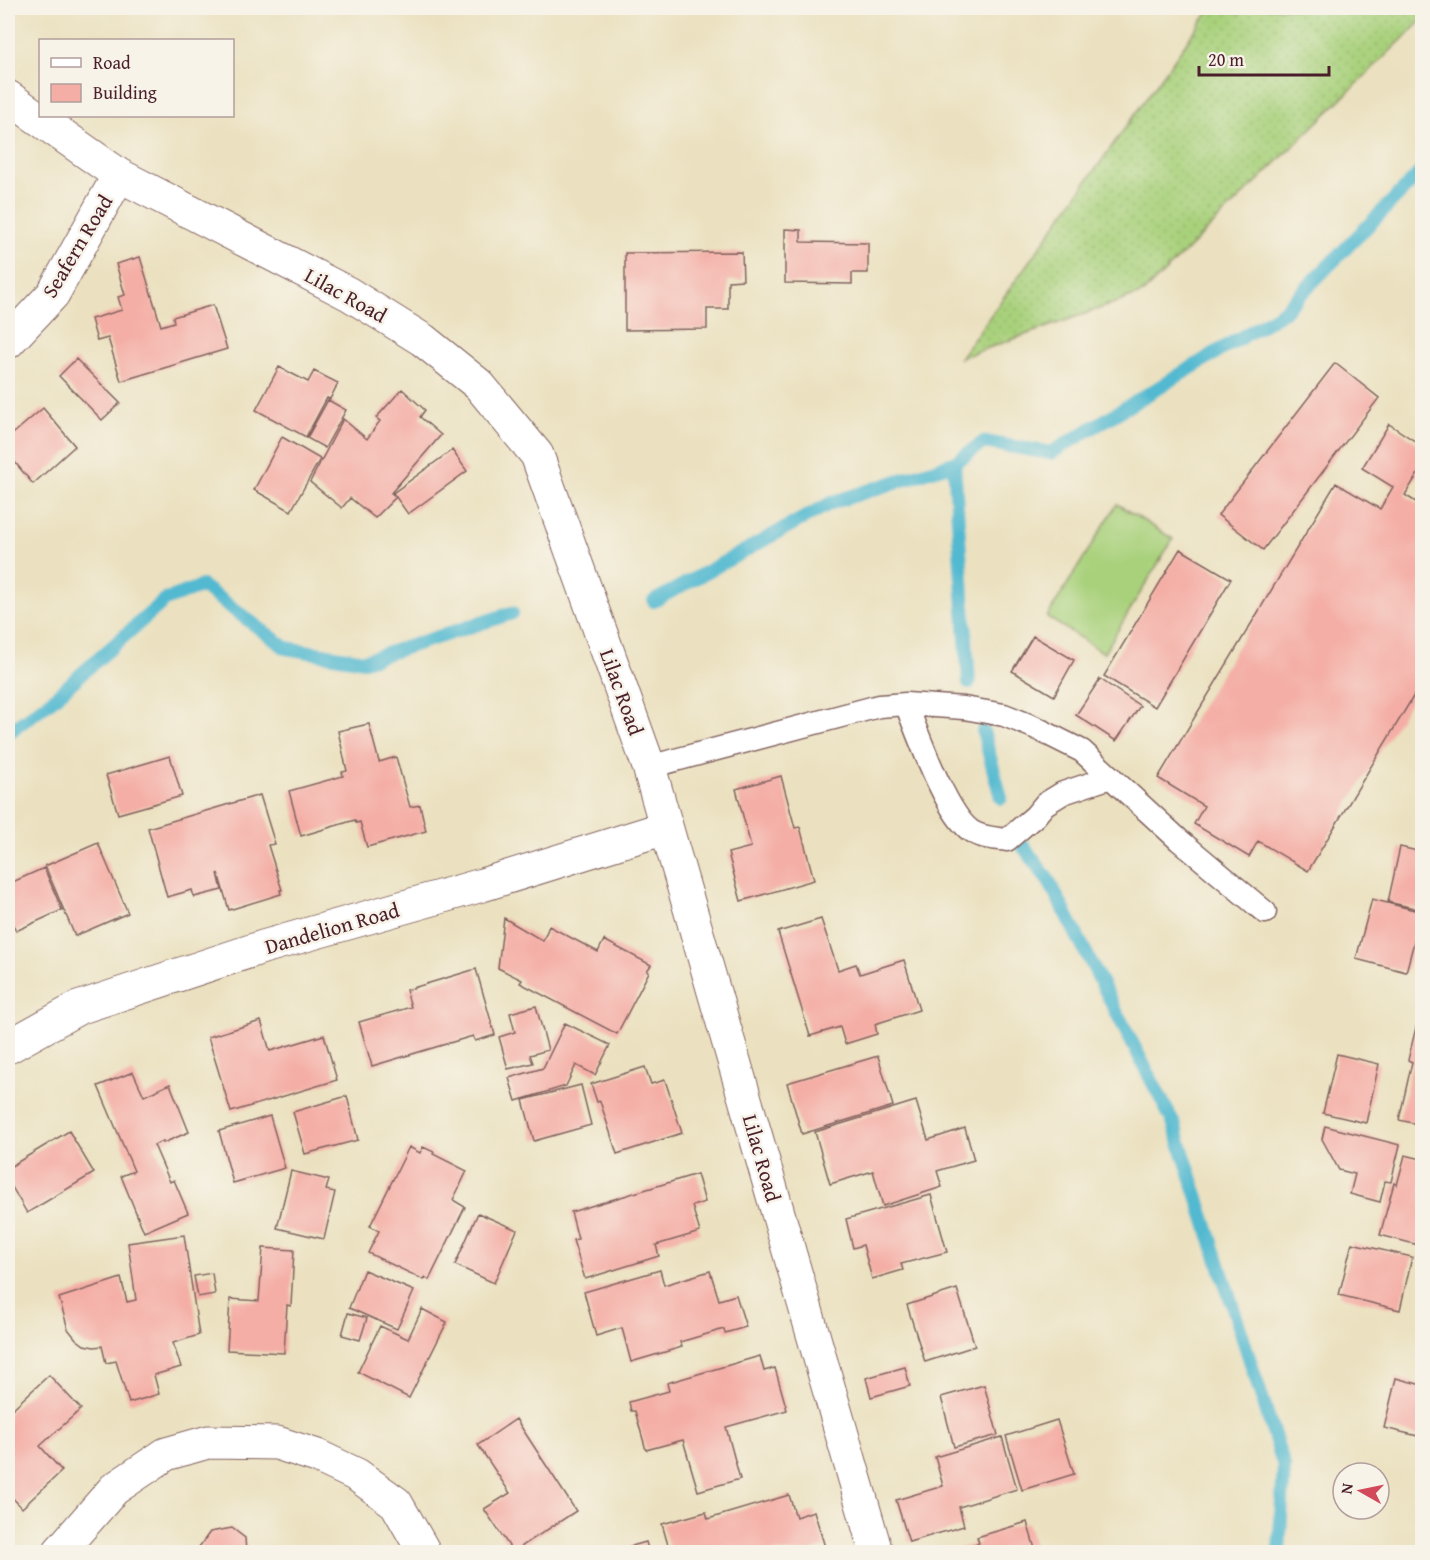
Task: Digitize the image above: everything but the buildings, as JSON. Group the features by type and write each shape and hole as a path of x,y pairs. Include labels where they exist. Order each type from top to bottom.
{"street":[{"name":"Lilac Road","path":"8,97 119,175 349,294 423,340 479,385 537,454 649,767 876,1552"},
{"name":"Seafern Road","path":"8,342 53,294 119,175"},
{"name":"Dandelion Road","path":"8,1047 78,1008 263,947 482,885 665,828"},
{"path":"59,1552 114,1489 166,1454 208,1442 277,1443 317,1456 357,1475 396,1503 424,1552"}],"lane":[{"path":"649,767 879,706 906,704 964,708 1004,716 1034,727 1082,751 1179,840 1265,912"},
{"path":"906,704 948,801 965,826 980,835 1007,840 1035,816 1045,804 1063,793 1111,777"}],"green space":[{"path":"1211,8 1422,8 1422,20 1143,293 960,358"},
{"path":"1117,504 1173,539 1104,653 1047,617"}],"waterway":[{"path":"969,683 954,463 984,442 1051,453 1283,312 1422,171"},
{"path":"654,601 831,503 954,463"},
{"path":"8,733 52,700 165,600 202,586 286,648 364,661 512,613"},
{"path":"983,731 1001,798"},
{"path":"1023,846 1049,881 1174,1124 1284,1466 1279,1552"}]}
